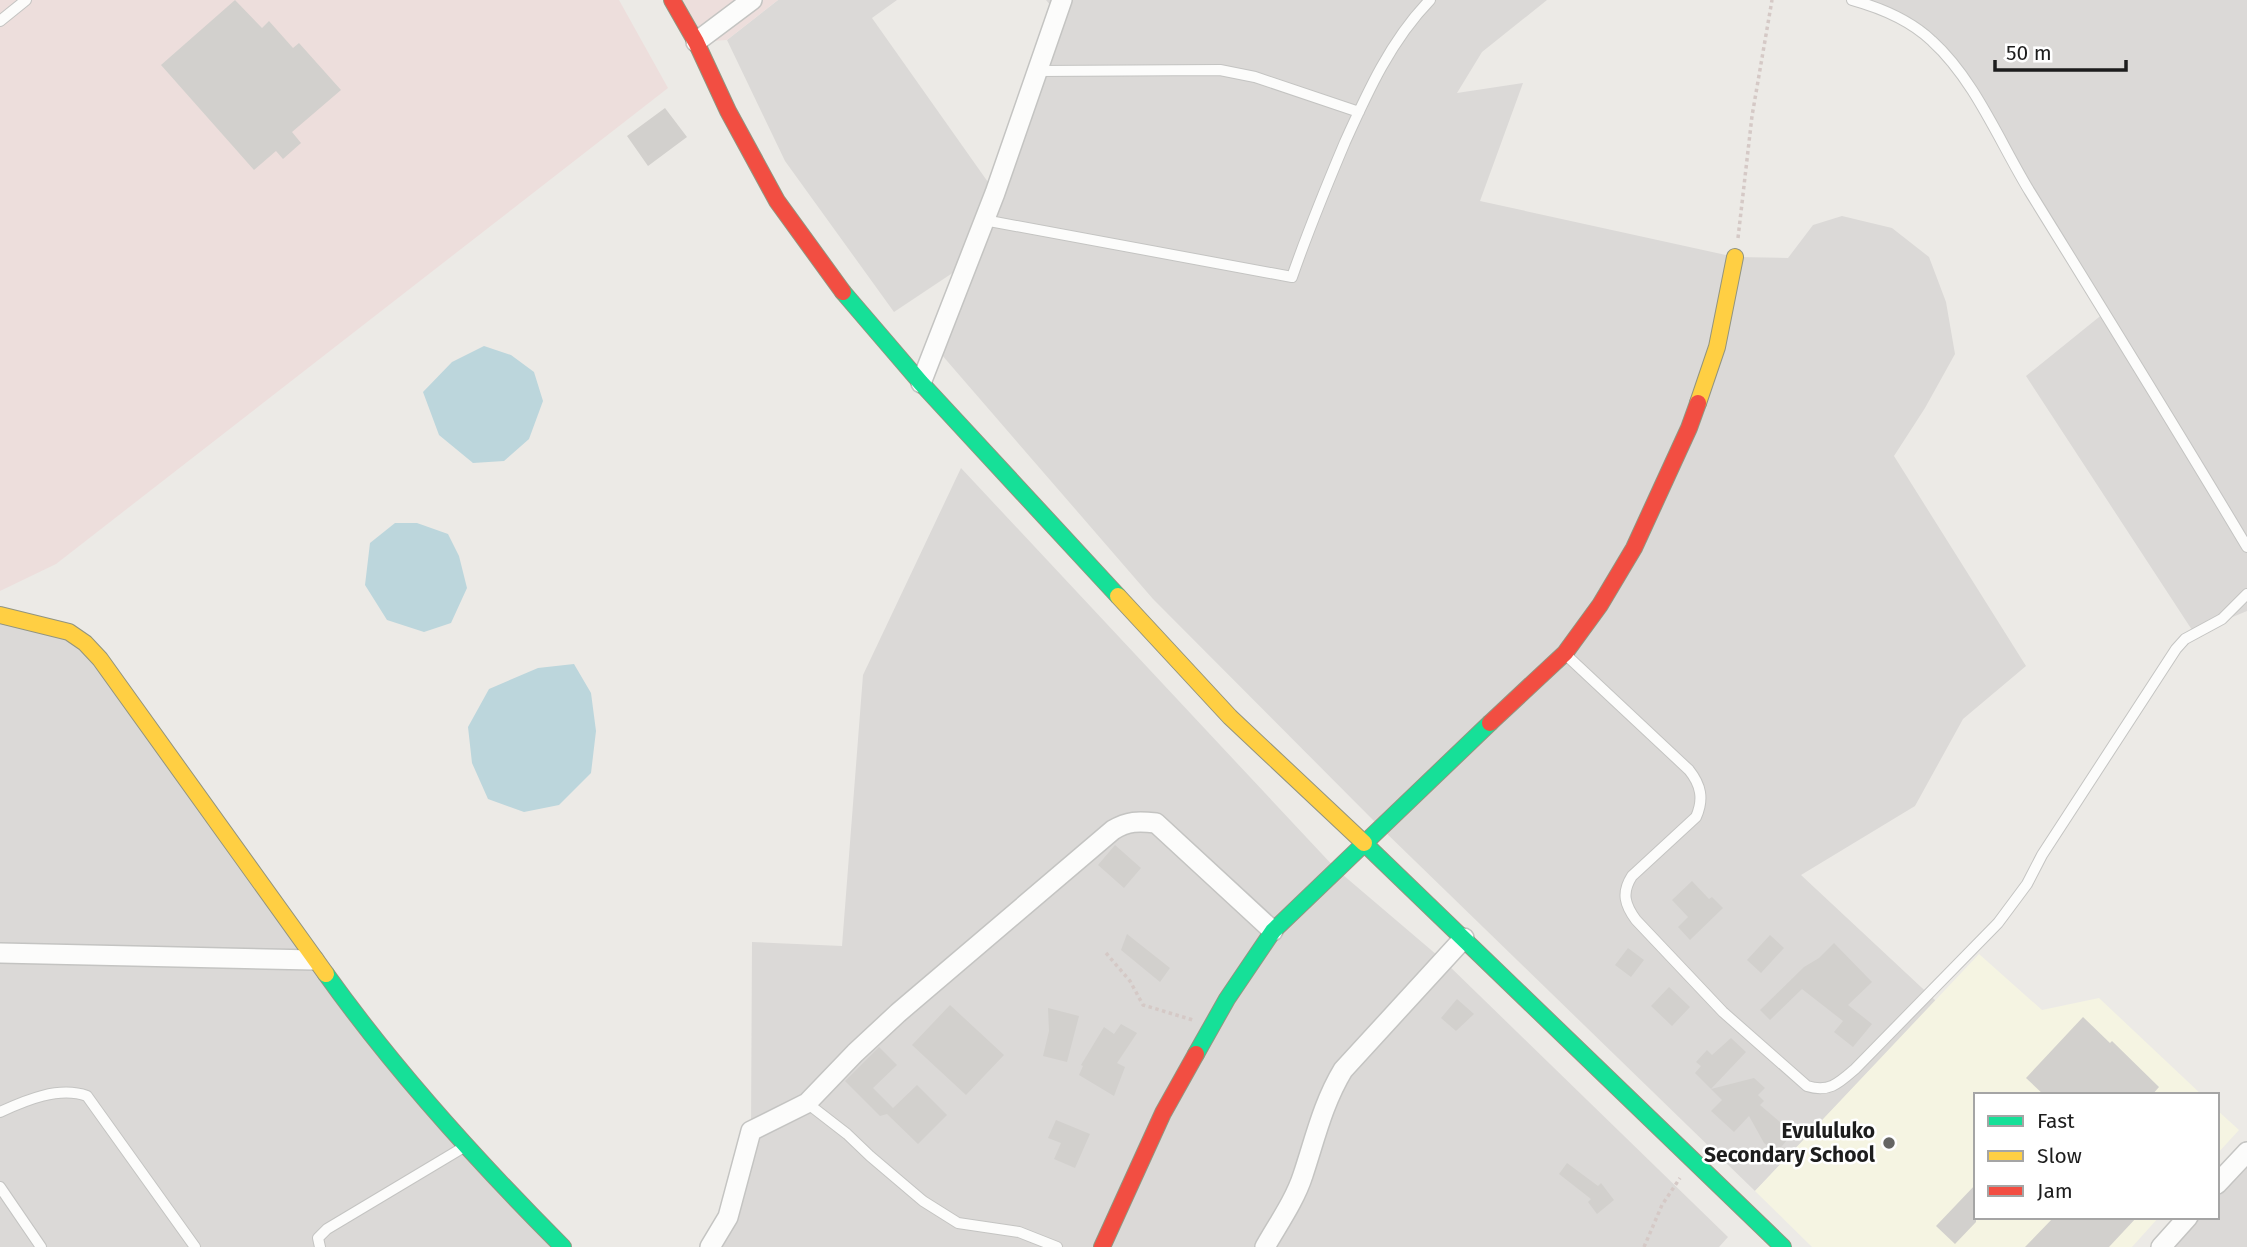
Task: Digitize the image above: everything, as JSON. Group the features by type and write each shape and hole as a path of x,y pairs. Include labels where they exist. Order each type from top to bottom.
{"street":[{"path":"672,0 777,201 837,286 921,383 1230,717 1783,1247"},
{"path":"696,43 752,0"},
{"path":"921,383 984,220 1062,0"},
{"path":"1102,1247 1163,1113 1227,999 1273,932 1363,843 1565,653 1600,605 1634,548 1689,428 1717,347 1735,257"},
{"path":"0,615 69,632 85,643 100,659 314,960 400,1072 511,1195 563,1247"},
{"path":"710,1247 728,1217 751,1130 807,1103 898,1013 1113,830 1126,822 1156,823 1273,932"},
{"path":"1265,1247 1303,1178 1315,1132 1343,1070 1464,939"},
{"path":"0,953 314,960"},
{"path":"2219,1182 2247,1152"},
{"path":"2161,1247 2186,1219"}],"lane":[{"path":"0,21 26,0"},
{"path":"984,220 1292,277 1311,219 1359,112 1391,49 1412,19 1430,0"},
{"path":"1852,0 1896,15 1932,40 1966,81 2013,164 2243,529 2247,547"},
{"path":"1036,71 1220,71 1255,78 1359,112"},
{"path":"1565,653 1689,770 1698,781 1701,791 1701,807 1696,817 1627,882 1625,890 1628,908 1636,920 1723,1012 1807,1086 1819,1090 1837,1083 1855,1069 1998,923 2026,884 2175,649 2185,639 2222,619 2247,594"},
{"path":"0,1112 18,1104 60,1093 74,1091 87,1096 195,1247"},
{"path":"807,1103 847,1134 923,1201 958,1223 1019,1232 1056,1247"},
{"path":"320,1247 318,1238 327,1229 467,1146"},
{"path":"0,1188 41,1247"}],"path":[{"path":"1735,257 1752,116 1772,0"},
{"path":"1106,953 1130,981 1143,1005 1199,1022"},
{"path":"1644,1247 1662,1205 1694,1160"}],"shaded area":[{"path":"0,0 619,0 668,88 56,564 0,591"},
{"path":"672,0 778,0 727,40 696,42"},
{"path":"778,0 897,0 872,18 995,192 1057,13 1046,0 1547,0 1482,52 1457,93 1523,83 1480,201 1735,257 1788,258 1813,225 1842,216 1892,228 1929,257 1946,302 1955,354 1894,456 2026,666 1963,719 1915,806 1801,875 1936,1001 1755,1191 1380,827 1153,599 935,347 966,264 894,312 785,161 727,40"},
{"path":"1852,0 2247,0 2247,611 2194,633 2026,376 2104,313 1966,81 1915,28"},
{"path":"961,468 1336,869 1444,961 1728,1237 1719,1247 710,1247 751,1131 752,942 842,946 863,675"},
{"path":"0,615 69,632 314,960 563,1247 0,1247"},
{"name":"Evululuko Secondary School","path":"1979,954 2042,1010 2099,998 2200,1093 1974,1093 1974,1219 2157,1219 2132,1247 1812,1247 1755,1191"},
{"path":"2219,1112 2239,1130 2219,1152"},
{"path":"2247,1152 2247,1247 2161,1247 2186,1219 2219,1219 2219,1182"}],"water":[{"path":"484,346 511,355 534,372 543,401 529,439 504,461 473,463 439,435 423,392 452,362"},
{"path":"395,523 417,523 448,534 459,556 467,588 451,623 424,632 387,620 365,585 370,543"},
{"path":"574,664 591,693 596,731 591,773 559,805 524,812 488,799 472,763 468,727 489,689 538,668"}],"building":[{"path":"235,0 262,28 269,21 293,48 299,43 341,90 292,132 301,143 283,159 276,151 254,170 161,65"},
{"path":"665,108 687,137 648,166 627,136"},
{"path":"1115,845 1141,868 1124,888 1098,865"},
{"path":"1692,881 1709,899 1712,897 1723,908 1690,940 1678,927 1688,917 1672,900"},
{"path":"1127,934 1170,968 1160,982 1121,950"},
{"path":"1770,935 1784,948 1761,973 1747,960"},
{"path":"1834,943 1872,982 1848,1005 1872,1024 1853,1047 1834,1032 1843,1021 1802,989 1770,1020 1760,1010 1804,967 1819,958"},
{"path":"1628,948 1644,960 1631,977 1615,965"},
{"path":"1669,987 1690,1007 1672,1026 1651,1006"},
{"path":"1457,999 1474,1014 1456,1031 1441,1018"},
{"path":"950,1005 1004,1055 966,1095 912,1045"},
{"path":"1048,1008 1079,1016 1067,1062 1043,1056 1049,1031"},
{"path":"2083,1017 2159,1087 2154,1093 2042,1093 2026,1078"},
{"path":"1121,1024 1137,1033 1117,1063 1125,1067 1114,1096 1079,1075 1083,1066 1081,1065 1104,1027 1114,1034"},
{"path":"1731,1038 1746,1052 1711,1089 1695,1073 1701,1066 1696,1062 1707,1050 1712,1055"},
{"path":"879,1047 897,1065 873,1088 893,1108 917,1085 947,1115 918,1144 887,1114 880,1116 845,1081"},
{"path":"1754,1078 1765,1088 1758,1095 1764,1101 1760,1105 1793,1133 1776,1153 1764,1143 1749,1116 1734,1132 1711,1111 1722,1100 1711,1089"},
{"path":"1056,1120 1090,1134 1075,1168 1054,1159 1061,1143 1048,1138"},
{"path":"1567,1163 1598,1186 1601,1183 1614,1200 1597,1214 1588,1202 1591,1199 1559,1174"},
{"path":"1974,1186 1976,1222 1955,1244 1936,1226"},
{"path":"2052,1219 2135,1219 2109,1247 2025,1247"}],"traffic: fast":[{"path":"843,292 921,383 1118,596"},
{"path":"1196,1054 1227,999 1273,931 1490,723"},
{"path":"1364,843 1783,1247"},
{"path":"326,974 381,1046 439,1115 563,1247"}],"traffic: slow":[{"path":"1698,403 1717,347 1735,257"},
{"path":"1118,596 1230,717 1364,843"},
{"path":"0,615 69,632 85,643 100,659 326,974"}],"traffic: jam":[{"path":"672,0 777,201 843,292"},
{"path":"1490,723 1565,653 1600,605 1634,548 1698,403"},
{"path":"1102,1247 1163,1113 1196,1054"}],"place":[{"name":"Evululuko Secondary School","path":"1889,1143"}]}
